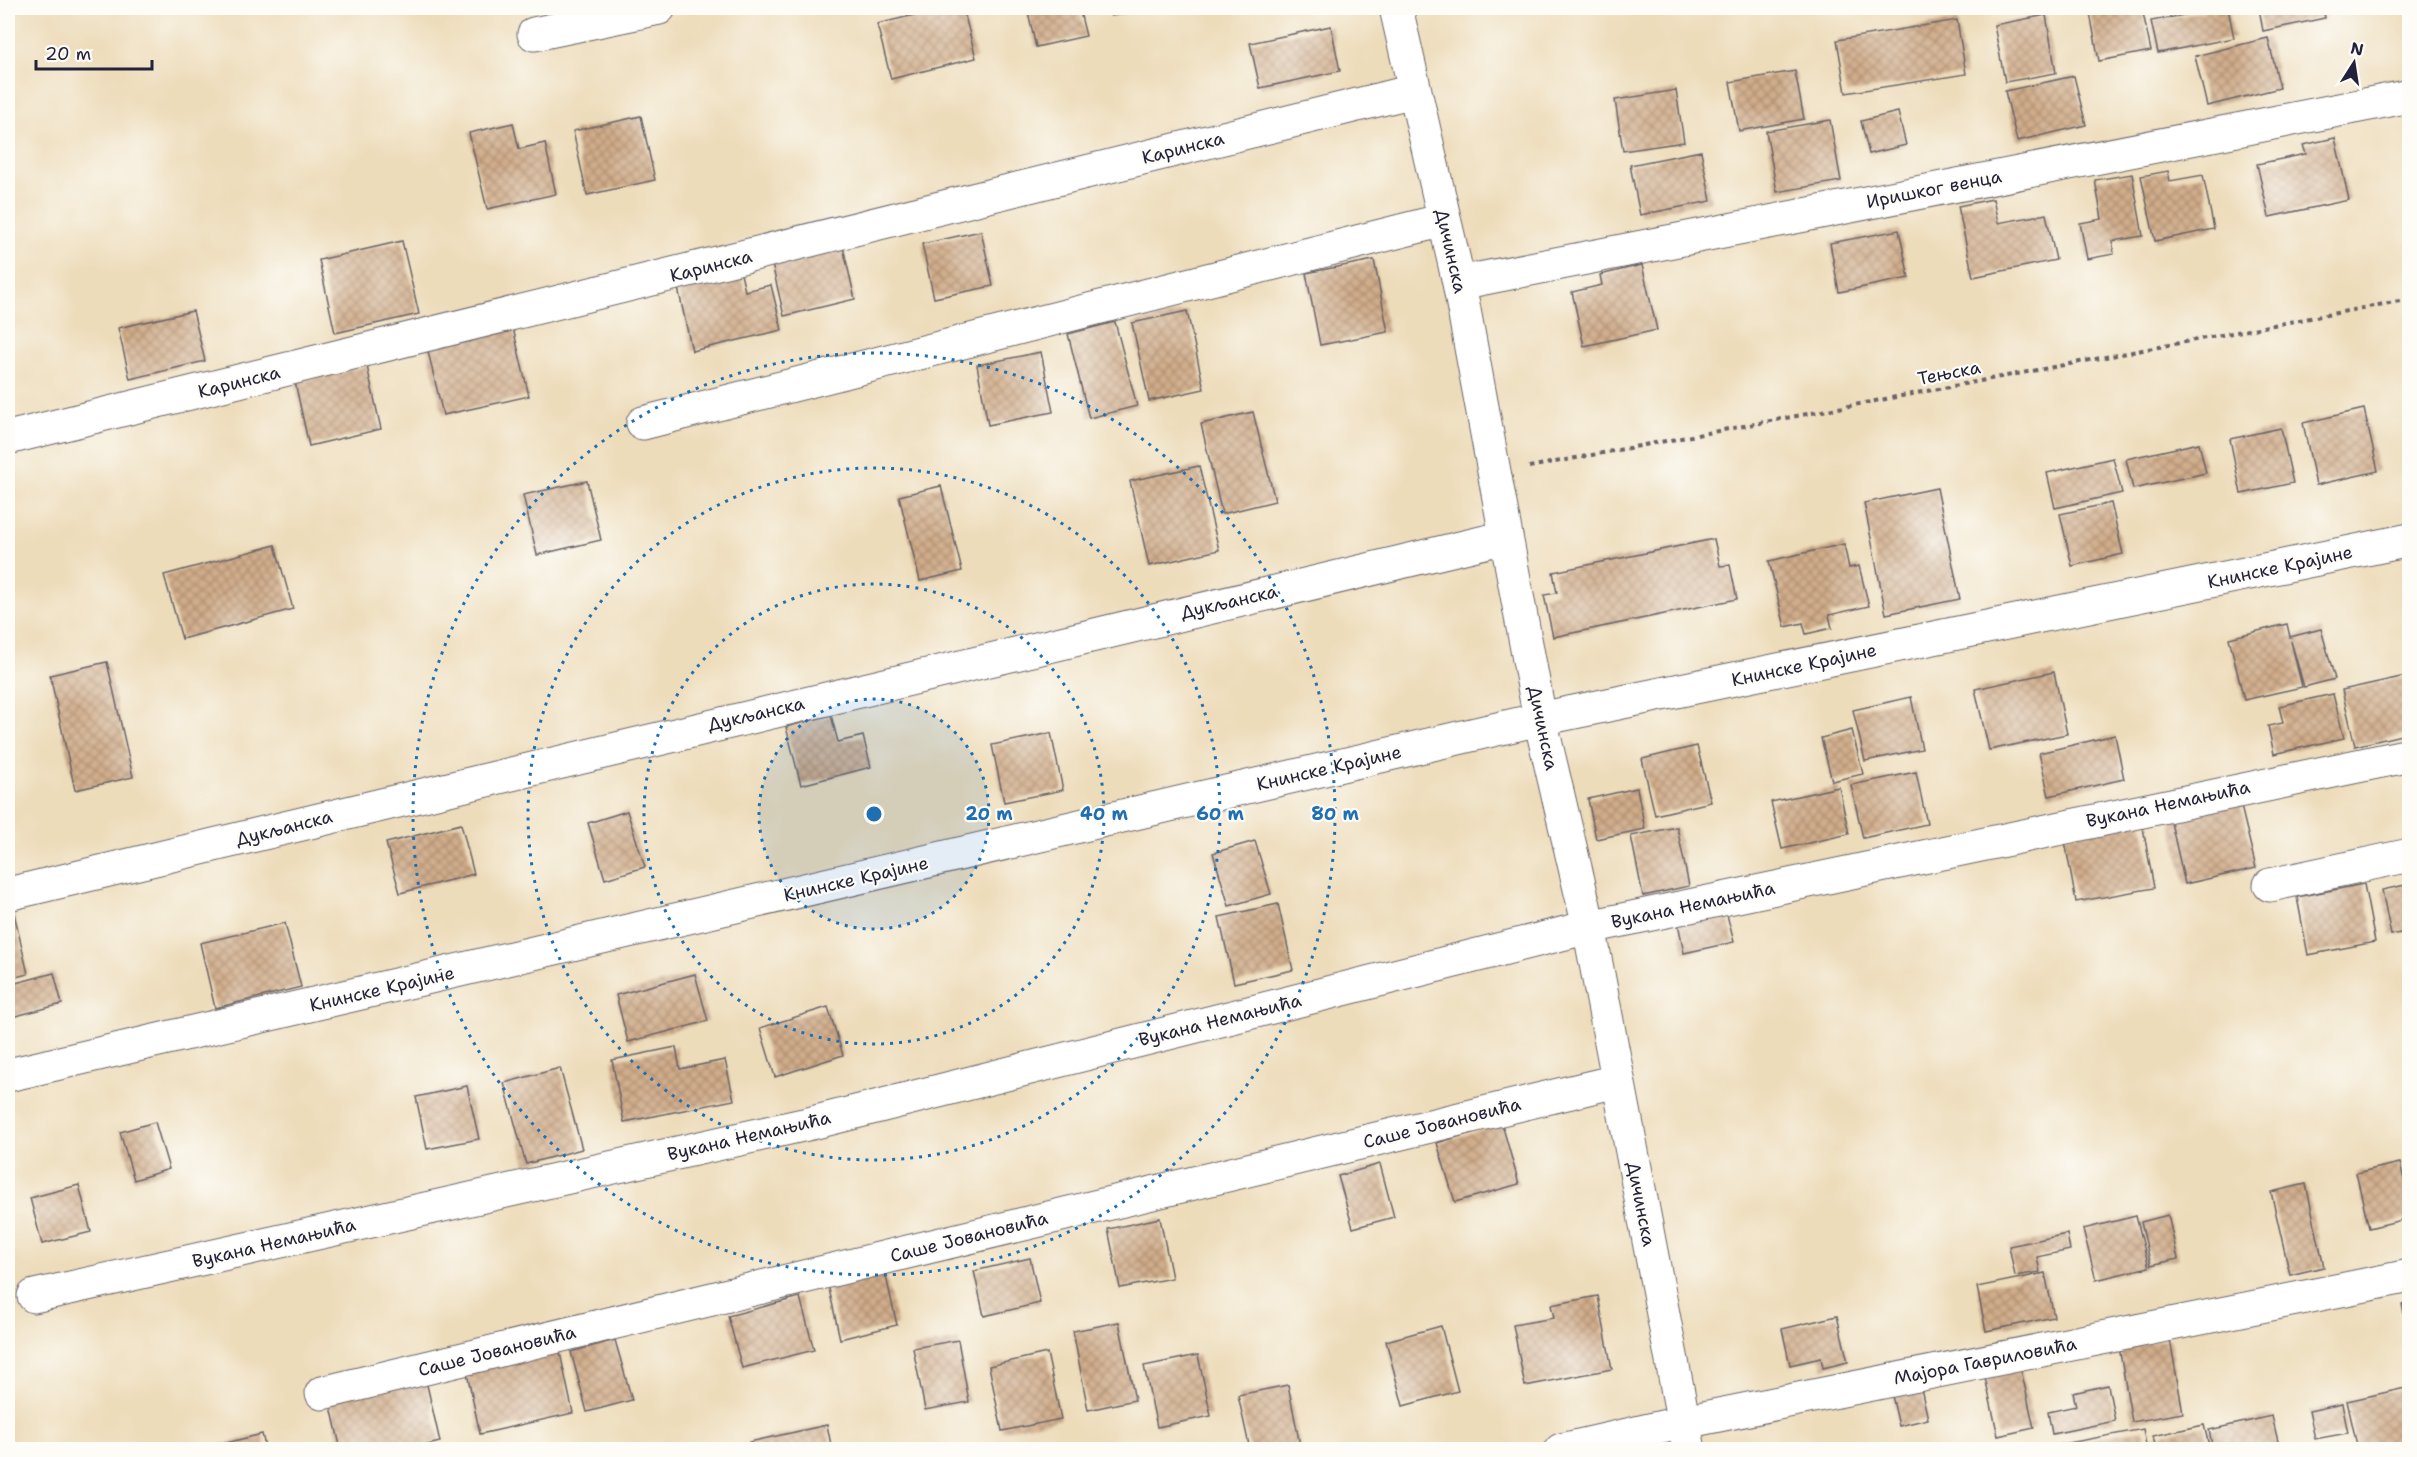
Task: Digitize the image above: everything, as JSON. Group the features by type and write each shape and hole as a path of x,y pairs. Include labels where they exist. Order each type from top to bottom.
{"street":[{"path":"534,34 659,8"},
{"name":"Дичинска","path":"1396,8 1459,283 1540,719 1589,927 1687,1436"},
{"name":"Каринска","path":"8,438 1414,91"},
{"name":"Иришког венца","path":"1459,283 2409,96"},
{"path":"643,423 1444,220"},
{"name":"Дукљанска","path":"8,894 1506,537"},
{"name":"Книнске Крајине","path":"8,1075 1540,719 2409,540"},
{"name":"Вукана Немањића","path":"34,1296 812,1123 1589,927 2409,755"},
{"path":"2270,885 2409,855"},
{"name":"Саше Јовановића","path":"322,1393 1617,1081"},
{"name":"Мајора Гавриловића","path":"1561,1449 1687,1436 2409,1276"}],"path":[{"name":"Тењска","path":"1494,473 2409,299"}],"building":[{"path":"943,8 963,8 976,58 891,79 877,24"},
{"path":"1027,8 1079,8 1086,36 1036,47"},
{"path":"1109,8 1149,8 1149,9 1111,16"},
{"path":"2089,8 2142,8 2151,51 2099,61"},
{"path":"2228,8 2234,38 2158,53 2151,21"},
{"path":"2259,8 2323,8 2325,18 2263,31"},
{"path":"2046,15 2056,73 2005,82 1994,25"},
{"path":"1957,20 1966,74 1846,93 1837,40"},
{"path":"1331,26 1340,71 1260,88 1250,43"},
{"path":"2268,38 2280,88 2207,106 2195,56"},
{"path":"1795,71 1804,119 1739,131 1730,82"},
{"path":"2074,76 2086,125 2017,141 2005,91"},
{"path":"1676,90 1684,142 1623,151 1615,100"},
{"path":"1898,112 1906,145 1869,154 1861,121"},
{"path":"641,116 655,180 587,195 573,131"},
{"path":"1830,120 1841,181 1777,192 1766,131"},
{"path":"513,123 519,149 545,143 556,194 487,209 469,133"},
{"path":"2335,138 2349,200 2269,217 2257,164 2306,154 2303,145"},
{"path":"1701,151 1711,201 1640,215 1630,165"},
{"path":"2168,171 2170,181 2203,175 2214,229 2155,241 2141,176"},
{"path":"2132,174 2143,236 2112,241 2114,254 2087,259 2080,223 2102,219 2095,180"},
{"path":"1993,199 1998,223 2046,214 2056,260 1973,277 1958,206"},
{"path":"1899,230 1909,278 1839,292 1830,243"},
{"path":"981,231 993,286 934,298 922,244"},
{"path":"402,241 419,314 335,333 319,260"},
{"path":"843,247 855,299 784,316 772,264"},
{"path":"1374,260 1388,332 1320,345 1306,273"},
{"path":"1642,265 1657,330 1584,346 1572,292 1602,285 1600,275"},
{"path":"741,274 745,291 771,285 782,330 692,351 678,288"},
{"path":"193,311 205,361 130,379 118,328"},
{"path":"1187,311 1204,389 1149,401 1132,323"},
{"path":"1115,322 1137,406 1089,418 1068,334"},
{"path":"513,328 529,396 443,415 427,347"},
{"path":"1041,352 1053,412 988,425 977,365"},
{"path":"367,366 381,429 309,446 295,382"},
{"path":"2364,409 2378,471 2316,485 2303,423"},
{"path":"1253,412 1275,501 1222,514 1201,424"},
{"path":"2281,428 2293,483 2241,494 2230,439"},
{"path":"2199,443 2206,473 2133,489 2126,459"},
{"path":"2113,458 2122,493 2055,508 2047,473"},
{"path":"1199,466 1219,550 1149,566 1130,481"},
{"path":"587,481 601,540 537,555 523,495"},
{"path":"941,486 962,571 920,581 899,496"},
{"path":"1937,488 1960,599 1886,614 1864,503"},
{"path":"2111,503 2123,554 2072,566 2060,514"},
{"path":"1714,539 1720,566 1730,565 1737,599 1553,637 1544,595 1557,593 1553,572"},
{"path":"1844,544 1849,568 1859,566 1869,606 1829,615 1832,628 1806,634 1803,623 1785,627 1769,561"},
{"path":"275,545 293,609 182,639 164,575"},
{"path":"2287,624 2290,637 2321,629 2335,679 2304,687 2291,641 2302,687 2244,700 2229,638"},
{"path":"107,662 133,777 75,790 50,675"},
{"path":"2054,672 2067,734 1989,750 1975,689"},
{"path":"2410,675 2410,733 2355,746 2342,690"},
{"path":"2333,694 2344,738 2274,754 2268,726 2283,723 2279,706"},
{"path":"1911,697 1922,749 1865,761 1853,710"},
{"path":"831,715 838,742 863,736 871,767 801,785 786,727"},
{"path":"1852,730 1863,774 1832,781 1821,738"},
{"path":"1051,733 1063,790 1004,802 992,745"},
{"path":"2115,735 2124,779 2049,796 2039,753"},
{"path":"1697,746 1711,802 1655,815 1642,759"},
{"path":"1916,772 1927,824 1863,838 1851,785"},
{"path":"1839,787 1849,834 1782,849 1771,802"},
{"path":"1637,788 1645,829 1596,839 1588,799"},
{"path":"2240,802 2256,868 2185,884 2170,818"},
{"path":"627,811 645,867 605,879 588,823"},
{"path":"2142,822 2154,888 2076,902 2064,836"},
{"path":"461,824 474,874 400,893 386,843"},
{"path":"1677,827 1689,886 1643,896 1631,836"},
{"path":"1255,841 1271,894 1229,906 1213,853"},
{"path":"2364,884 2375,942 2308,955 2297,897"},
{"path":"2410,884 2410,931 2391,935 2382,890"},
{"path":"1278,904 1293,970 1234,983 1219,917"},
{"path":"13,909 28,974 8,979 8,910"},
{"path":"1726,911 1734,942 1684,953 1678,923"},
{"path":"285,923 301,987 215,1008 200,943"},
{"path":"54,973 62,1004 8,1018 8,985"},
{"path":"695,974 708,1021 628,1042 616,995"},
{"path":"828,1007 843,1055 775,1077 760,1028"},
{"path":"676,1047 680,1069 725,1060 734,1100 624,1122 612,1060"},
{"path":"560,1068 582,1149 526,1164 504,1083"},
{"path":"467,1086 479,1139 427,1149 416,1097"},
{"path":"155,1122 169,1169 134,1180 120,1132"},
{"path":"1502,1124 1519,1184 1455,1202 1437,1143"},
{"path":"2400,1163 2410,1204 2410,1218 2369,1228 2356,1173"},
{"path":"1380,1164 1394,1217 1353,1228 1338,1176"},
{"path":"2306,1184 2324,1267 2290,1275 2271,1192"},
{"path":"79,1185 91,1232 42,1244 30,1198"},
{"path":"2168,1215 2178,1259 2151,1265 2141,1222"},
{"path":"2136,1216 2149,1267 2096,1280 2083,1229"},
{"path":"1160,1218 1172,1278 1120,1288 1108,1229"},
{"path":"2067,1234 2070,1250 2037,1257 2040,1272 2015,1276 2009,1246"},
{"path":"1030,1258 1040,1303 984,1316 974,1271"},
{"path":"885,1272 897,1325 840,1339 828,1284"},
{"path":"2045,1273 2054,1317 1986,1331 1977,1287"},
{"path":"1598,1296 1612,1369 1525,1386 1513,1325 1554,1318 1551,1305"},
{"path":"800,1297 814,1350 742,1368 728,1316"},
{"path":"2410,1303 2410,1336 2409,1336 2402,1305"},
{"path":"1837,1316 1848,1362 1823,1368 1821,1358 1790,1365 1782,1329"},
{"path":"1119,1322 1135,1400 1088,1410 1073,1331"},
{"path":"1441,1326 1458,1391 1403,1406 1386,1341"},
{"path":"2170,1339 2183,1413 2132,1422 2119,1347"},
{"path":"615,1340 632,1400 587,1412 571,1352"},
{"path":"958,1340 969,1402 925,1410 913,1348"},
{"path":"559,1348 573,1413 480,1434 466,1368"},
{"path":"1047,1353 1061,1419 1002,1431 989,1366"},
{"path":"1198,1355 1211,1416 1157,1427 1144,1366"},
{"path":"2019,1360 2034,1428 1998,1436 1983,1368"},
{"path":"425,1376 440,1442 406,1450 341,1450 329,1398"},
{"path":"1920,1384 1928,1419 1899,1426 1891,1391"},
{"path":"1288,1385 1301,1450 1250,1450 1238,1395"},
{"path":"2108,1385 2115,1421 2052,1434 2048,1412 2076,1406 2073,1393"},
{"path":"2410,1387 2410,1450 2358,1450 2347,1401"},
{"path":"2342,1404 2348,1433 2315,1439 2309,1411"},
{"path":"2272,1416 2280,1450 2213,1450 2209,1430"},
{"path":"827,1425 832,1450 750,1450 749,1442"},
{"path":"2204,1425 2210,1450 2156,1450 2153,1436"},
{"path":"2143,1429 2147,1450 2048,1450 2047,1447"},
{"path":"262,1434 266,1450 202,1450 202,1449"}]}
